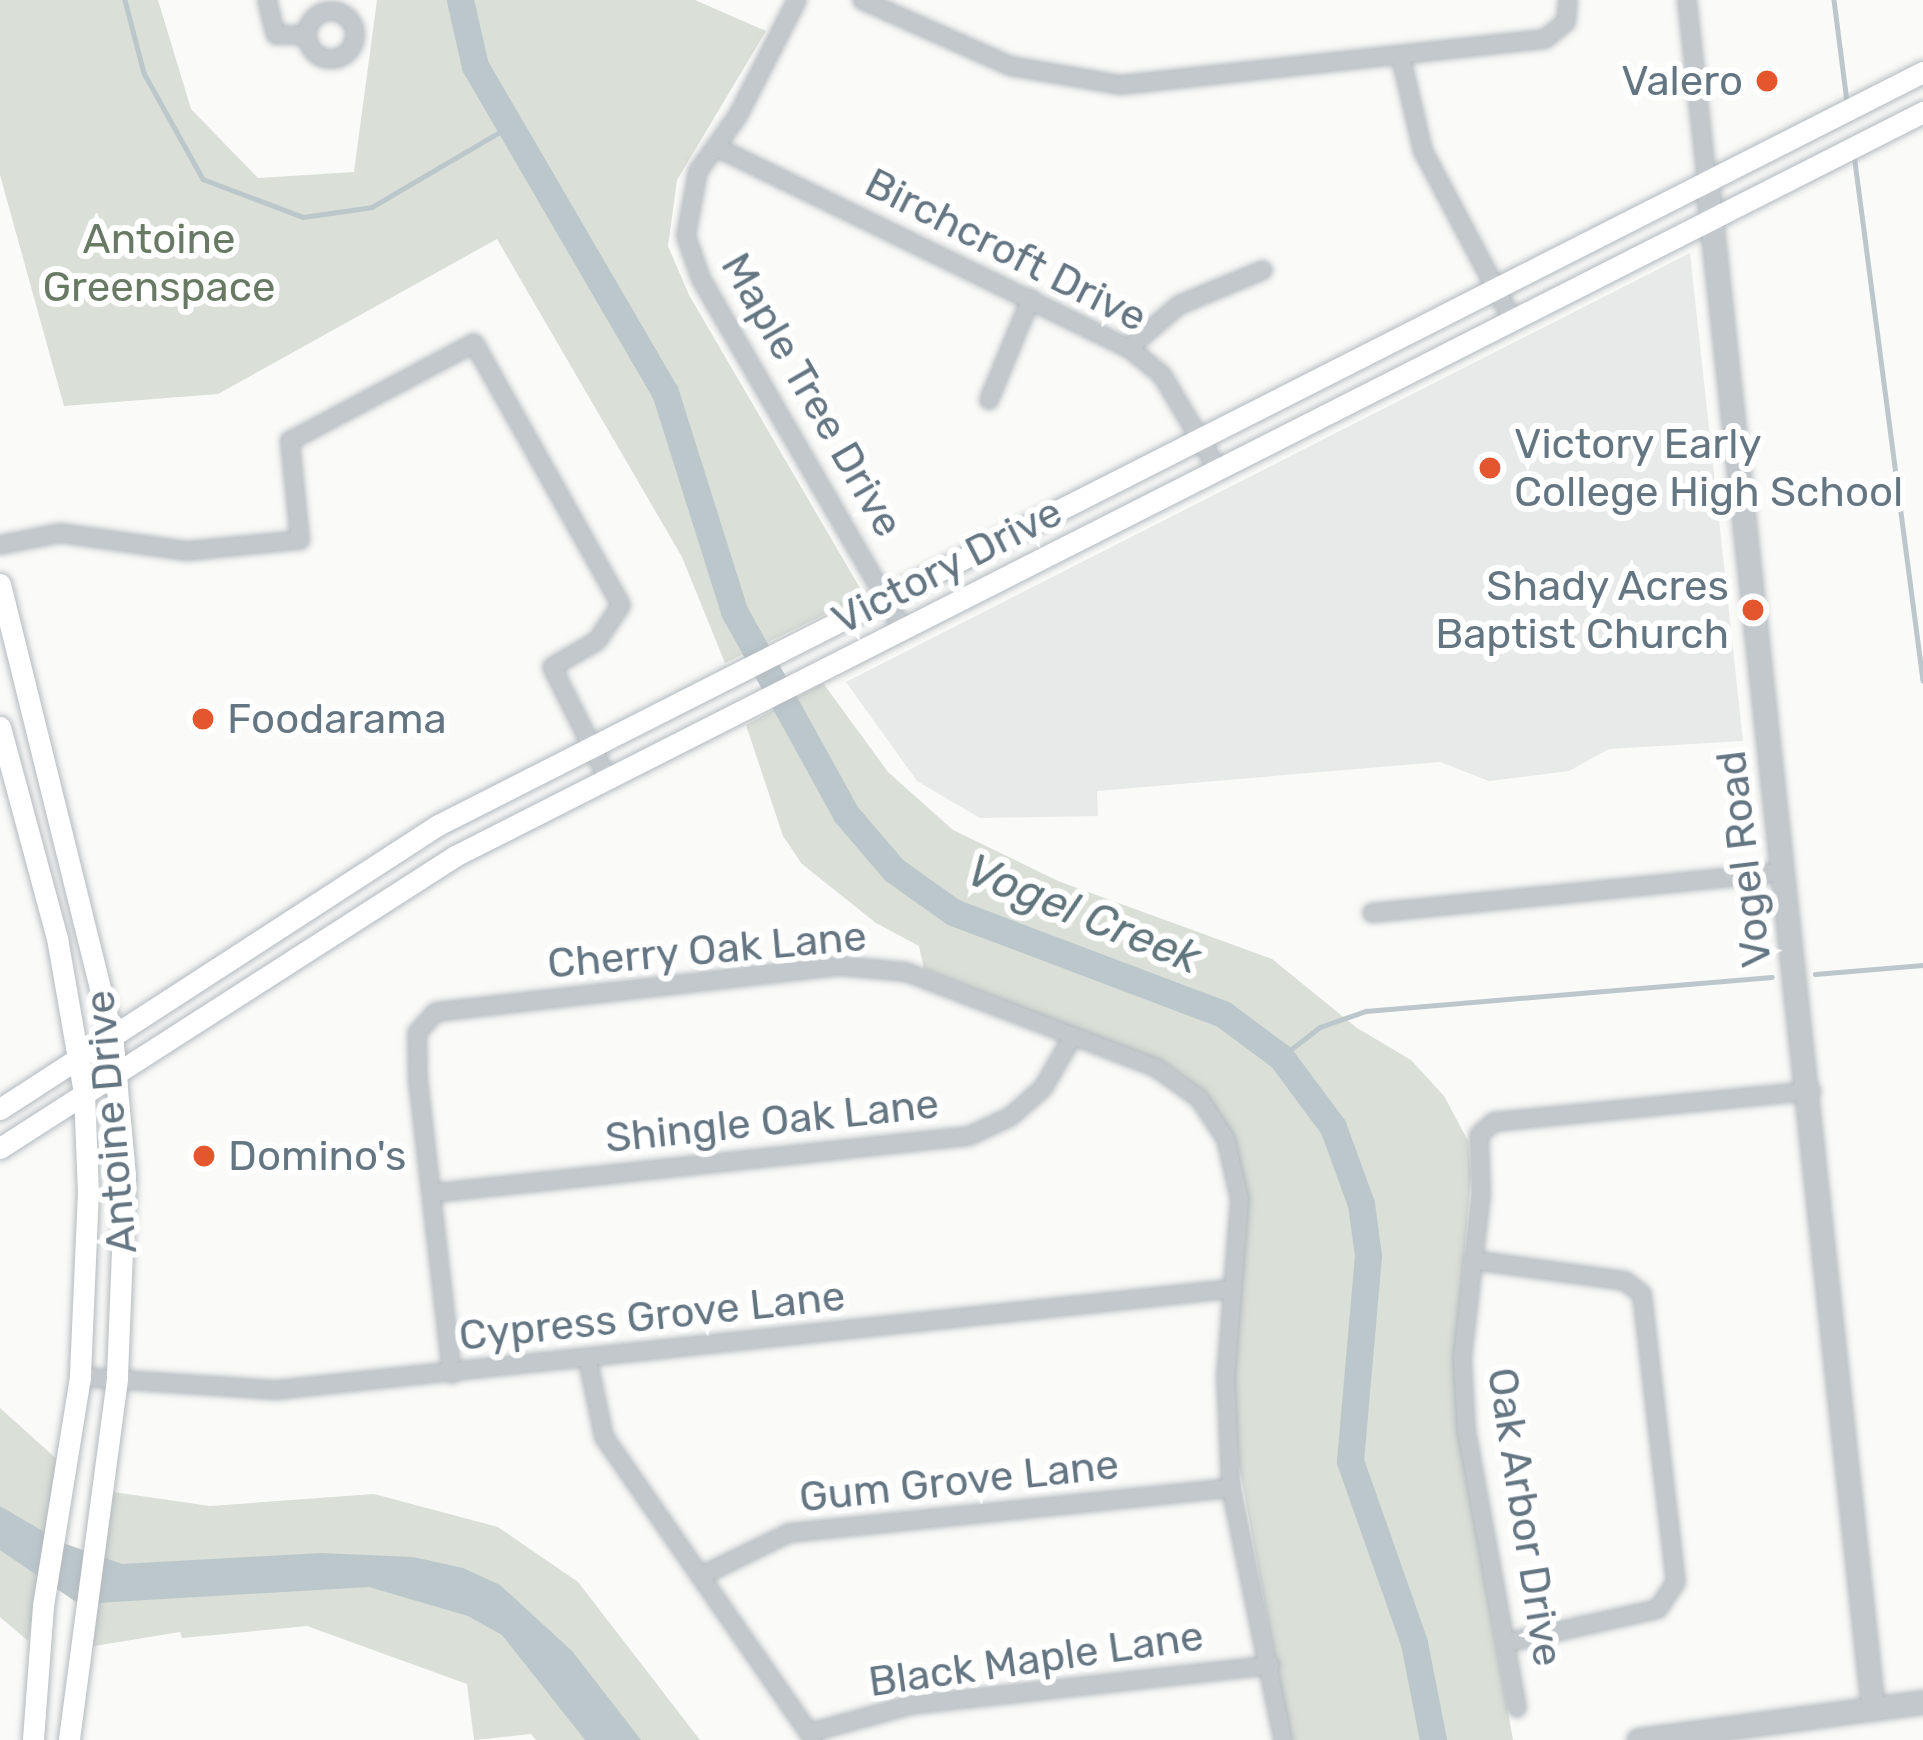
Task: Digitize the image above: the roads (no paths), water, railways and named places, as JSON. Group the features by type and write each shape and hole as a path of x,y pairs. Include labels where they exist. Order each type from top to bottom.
{"main road":[{"name":"Victory Drive","path":"0,1109 438,825 1923,73"},
{"name":"Victory Drive","path":"0,1148 454,856 1923,112"},
{"name":"Antoine Drive","path":"0,584 112,1035 127,1256 117,1379 81,1613 69,1740"},
{"name":"Antoine Drive","path":"0,727 57,938 85,1093 80,1377 44,1606 33,1740"},
{"path":"8,757 41,743"},
{"path":"289,920 310,945"}],"street":[{"path":"267,0 276,34 306,35"},
{"name":"Maple Tree Drive","path":"797,0 686,203 690,255 904,631"},
{"path":"862,0 1010,66 1070,81 1121,85 1545,39 1566,22 1568,0"},
{"name":"Vogel Road","path":"1687,0 1811,1091 1873,1709"},
{"path":"1401,58 1423,152 1513,321"},
{"name":"Birchcroft Drive","path":"716,147 1129,348 1162,375 1217,468"},
{"path":"1129,348 1179,305 1263,270"},
{"path":"989,400 1030,298"},
{"path":"0,545 60,533 187,551 300,541 290,441 474,343 621,605 597,641 552,667 609,781"},
{"path":"1372,913 1783,872"},
{"name":"Cherry Oak Lane","path":"435,1193 417,1033 436,1012 841,966 906,972 1155,1067 1199,1098 1226,1139 1240,1199 1231,1289 1231,1488 1283,1740"},
{"name":"Shingle Oak Lane","path":"435,1193 969,1136 1010,1118 1043,1088 1073,1036"},
{"name":"Oak Arbor Drive","path":"1517,1708 1510,1642 1466,1430 1462,1358 1486,1124 1811,1091"},
{"path":"435,1193 452,1374"},
{"path":"1472,1260 1625,1281 1642,1294 1676,1582 1670,1598 1645,1614 1510,1642"},
{"name":"Cypress Grove Lane","path":"80,1377 276,1390 588,1361 1231,1289"},
{"path":"588,1361 604,1437 812,1736"},
{"name":"Gum Grove Lane","path":"703,1575 789,1534 1231,1488"},
{"name":"Black Maple Lane","path":"812,1736 911,1705 1271,1665"},
{"path":"1638,1740 1923,1702"}],"waterway":[{"path":"125,0 144,73 203,179 303,217 372,207 510,126"},
{"name":"Vogel Creek","path":"460,0 475,66 665,392 734,611 846,814 894,870 953,912 1223,1014 1281,1057 1333,1127 1361,1204 1368,1255 1350,1461 1414,1643 1433,1740"},
{"path":"1834,0 1847,101"},
{"path":"1854,154 1923,680"},
{"path":"1815,974 1923,965"},
{"path":"1281,1057 1320,1027 1366,1011 1772,977"}],"place":[{"name":"Valero","path":"1767,81"},
{"name":"Victory Early College High School","path":"1490,468"},
{"name":"Shady Acres Baptist Church","path":"1753,610"},
{"name":"Foodarama","path":"203,719"},
{"name":"Domino's","path":"204,1156"}],"park label":[{"name":"Antoine Greenspace","path":"159,263"}]}
